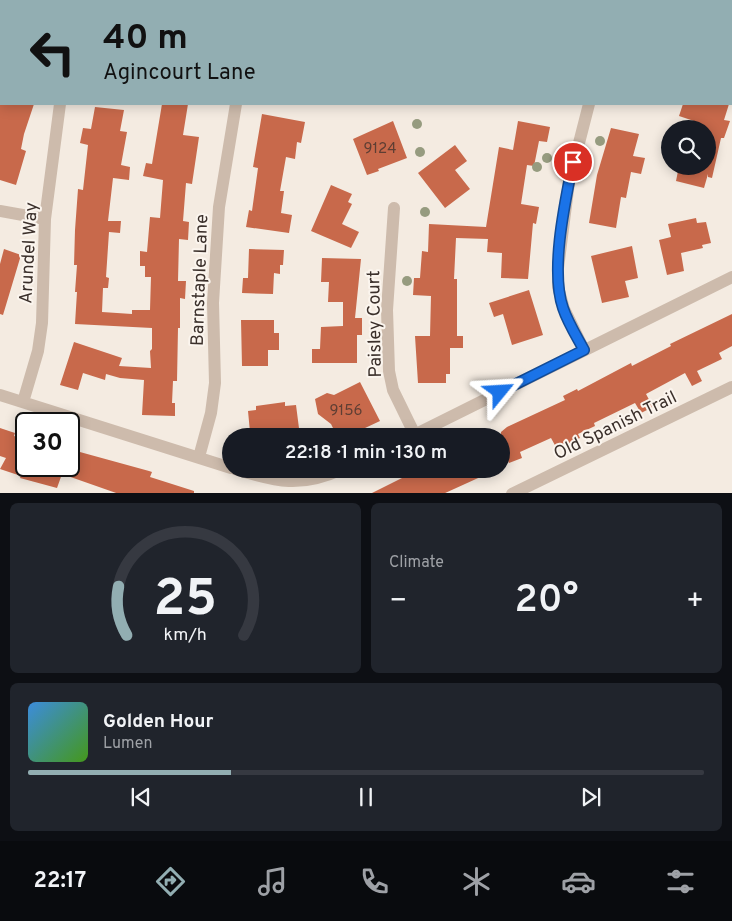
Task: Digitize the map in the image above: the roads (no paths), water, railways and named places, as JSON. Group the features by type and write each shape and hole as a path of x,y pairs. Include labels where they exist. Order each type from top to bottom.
{"street":[{"name":"Arundel Way","path":"23,402 38,351 42,323 45,219 60,105"},
{"name":"Barnstaple Lane","path":"199,457 211,413 215,383 214,303 218,207 236,105"},
{"path":"584,350 564,309 558,287 558,268 570,176 589,105"},
{"name":"Paisley Court","path":"394,208 387,310 389,371 393,390 410,428"},
{"path":"0,212 45,219"},
{"path":"430,428 732,277"},
{"name":"Old Spanish Trail","path":"514,493 732,387"},
{"path":"0,395 222,465"},
{"path":"263,478 289,482 308,481 316,478"}]}
